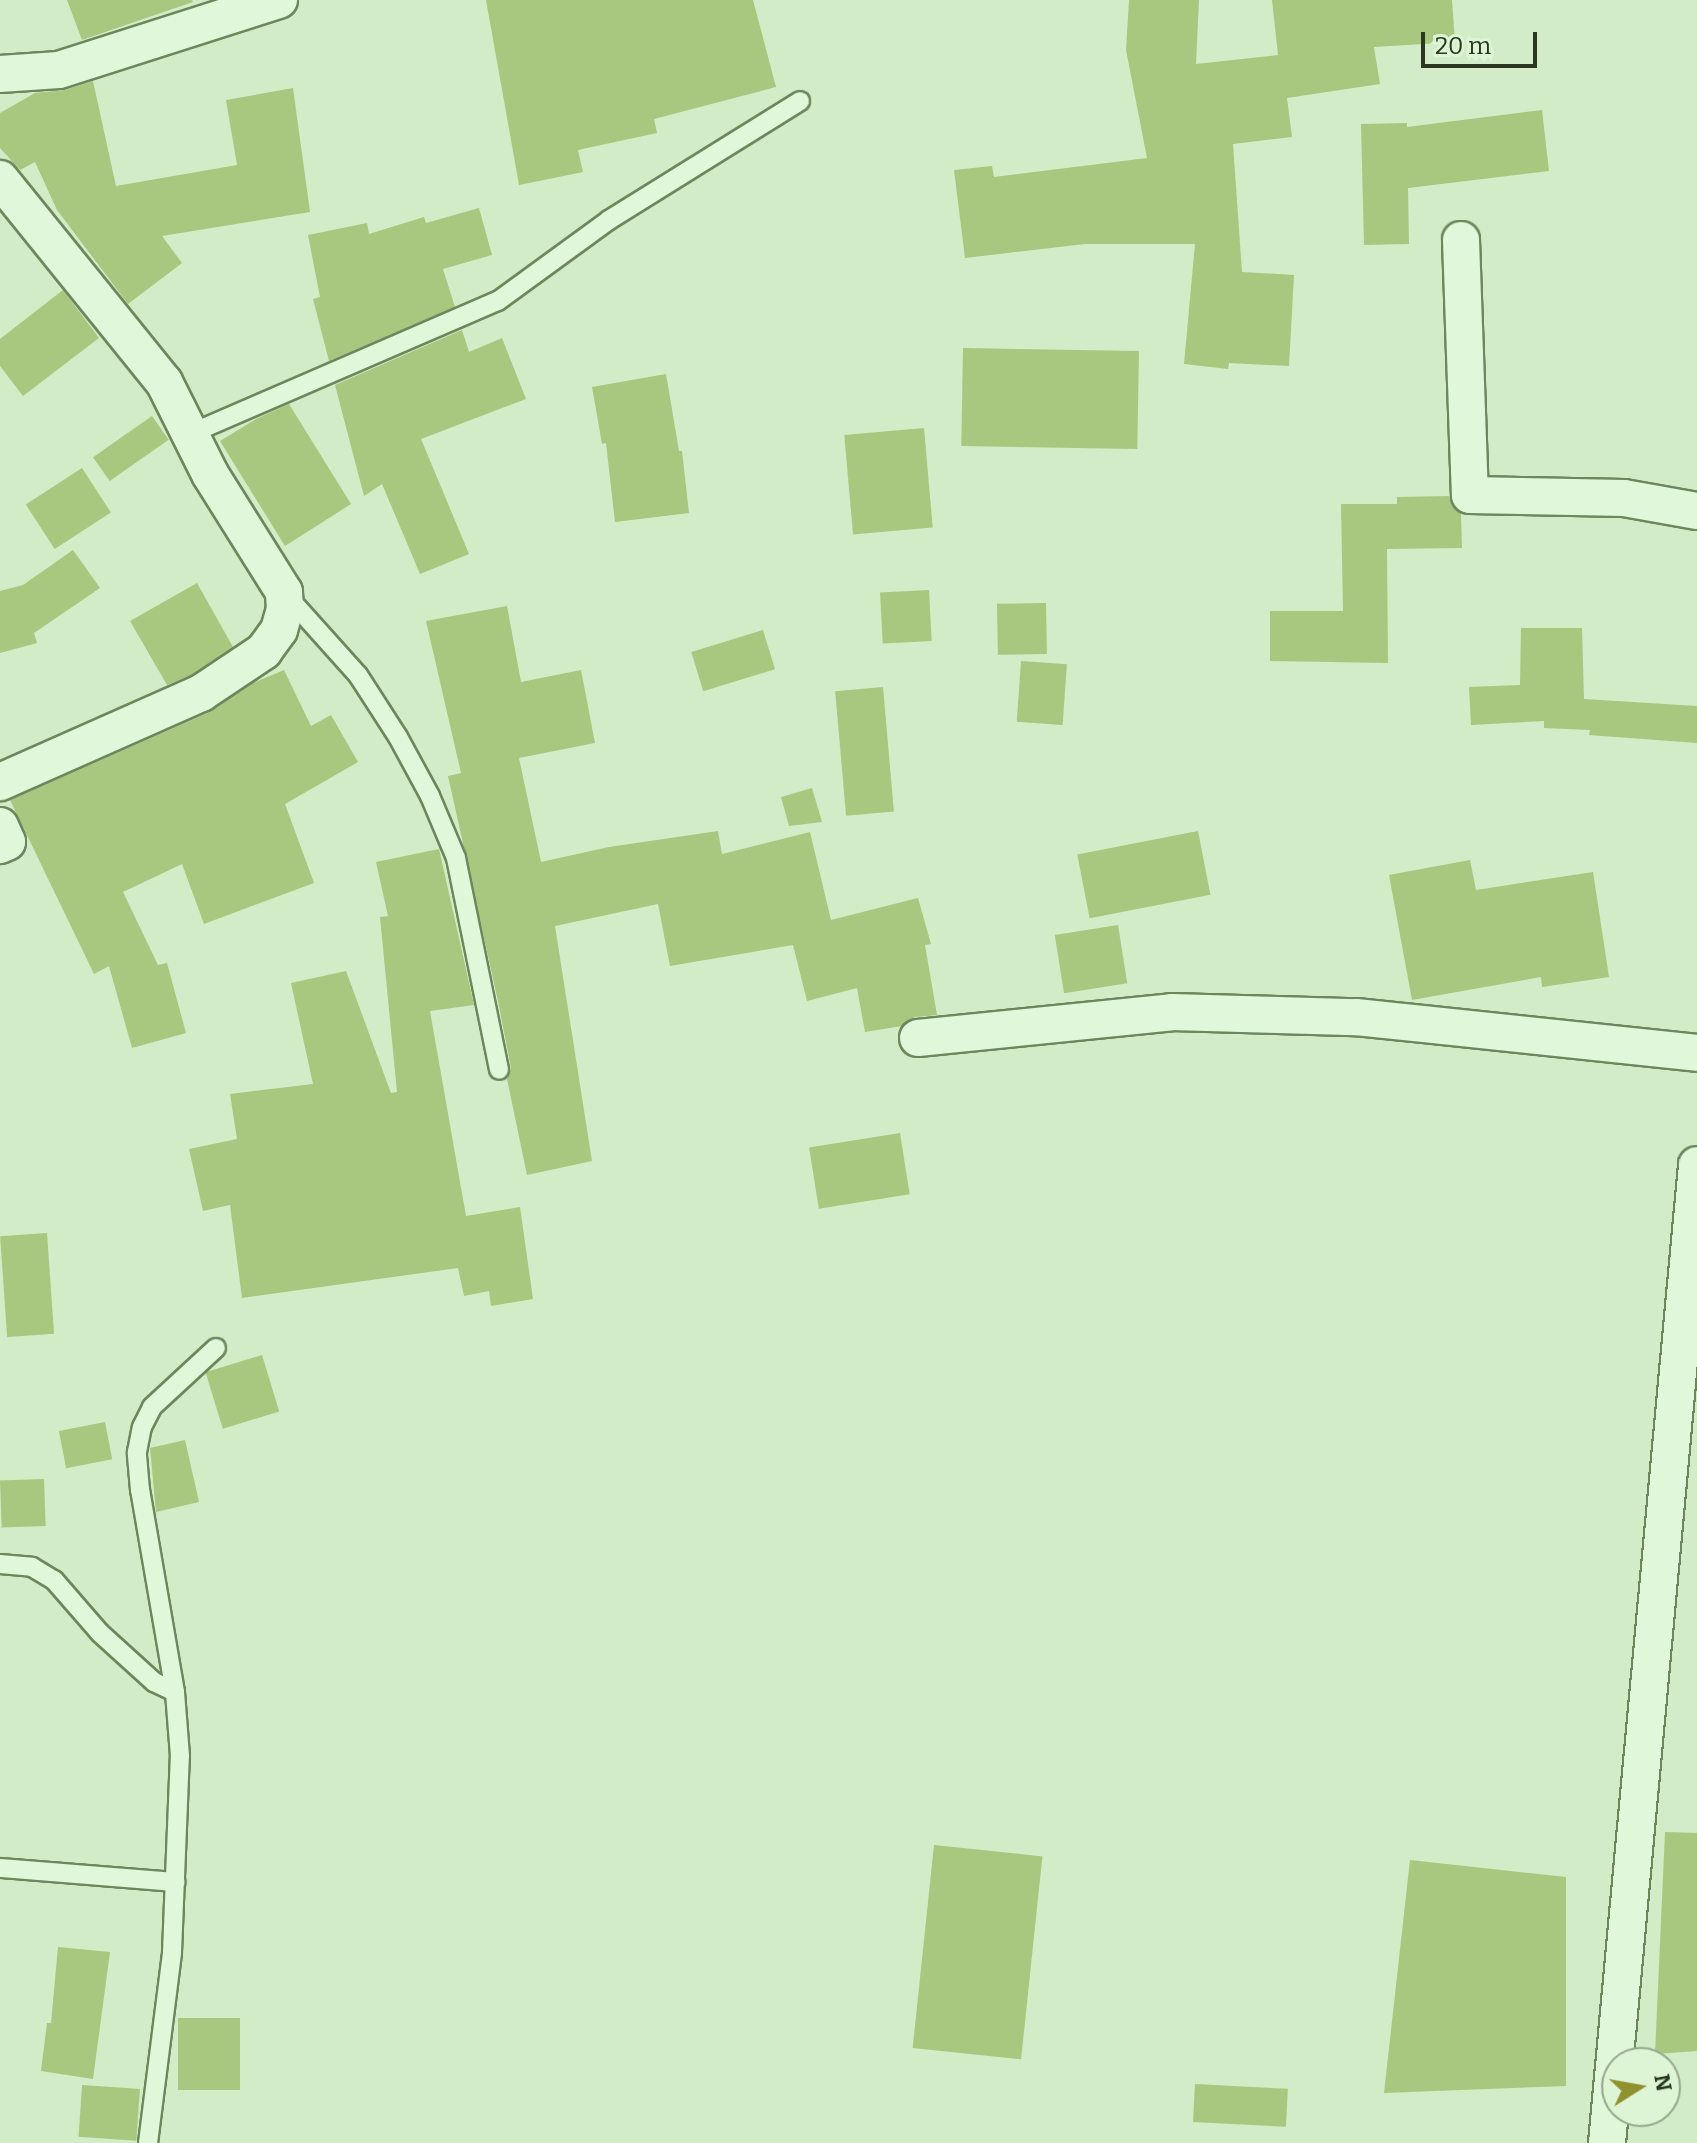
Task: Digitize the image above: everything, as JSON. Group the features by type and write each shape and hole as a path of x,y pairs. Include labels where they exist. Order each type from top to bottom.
{"street":[{"path":"0,74 59,70 279,0"},
{"path":"0,179 164,382 210,474 284,592 285,609 279,630 264,651 214,685 72,753 0,782"},
{"path":"1461,240 1470,495 1624,498 1697,511"},
{"path":"0,826 7,842 0,845"},
{"path":"918,1038 1172,1012 1356,1017 1697,1053"},
{"path":"1607,2143 1697,1165"}],"lane":[{"path":"190,434 498,301 609,220 800,101"},
{"path":"284,592 358,675 430,796 456,858 499,1070"},
{"path":"148,2143 172,1952 180,1756 175,1692 140,1490 137,1452 142,1427 152,1407 216,1348"},
{"path":"0,1564 32,1567 54,1580 100,1633 154,1682 175,1692"},
{"path":"0,1868 175,1882"}],"building":[{"path":"67,0 192,0 193,2 82,40"},
{"path":"486,0 753,0 776,87 654,119 657,133 578,150 583,172 519,185"},
{"path":"1129,0 1199,0 1196,64 1278,55 1272,0 1452,0 1455,42 1374,47 1380,84 1287,98 1292,137 1233,144 1242,272 1294,275 1289,366 1229,363 1228,369 1184,364 1195,244 1085,244 965,258 954,170 992,166 994,177 1147,158 1126,50"},
{"path":"93,81 116,186 237,165 226,100 293,88 310,212 162,236 182,263 128,304 57,210 35,162 20,170 0,148 0,113 35,93 65,90"},
{"path":"1542,110 1549,171 1408,188 1409,244 1364,245 1361,124 1407,123 1407,127"},
{"path":"479,208 492,255 443,269 455,307 329,361 313,299 320,297 308,235 367,223 369,234 424,217 426,223"},
{"path":"63,290 99,338 23,396 0,366 0,339"},
{"path":"462,330 469,352 502,338 526,399 421,439 469,554 420,574 382,484 364,496 335,385"},
{"path":"963,348 1139,351 1137,449 961,446"},
{"path":"666,374 679,451 682,451 689,513 615,522 606,443 602,444 592,387"},
{"path":"289,404 351,504 285,546 220,441"},
{"path":"152,416 169,440 110,481 93,457"},
{"path":"924,428 933,528 853,535 844,435"},
{"path":"82,468 111,512 55,549 26,504"},
{"path":"1449,496 1452,506 1461,514 1462,548 1387,549 1388,663 1270,661 1270,611 1343,611 1341,504 1397,504 1397,497"},
{"path":"73,550 100,588 34,633 37,643 0,653 0,591 23,585"},
{"path":"197,583 233,647 191,675 167,685 130,621"},
{"path":"929,590 932,641 883,643 880,593"},
{"path":"1046,603 1047,654 998,655 997,604"},
{"path":"507,606 521,682 581,670 595,743 519,758 541,862 609,847 718,831 722,854 810,832 831,920 918,898 931,944 925,945 937,1015 915,1017 902,1026 865,1032 857,988 807,1001 793,945 670,966 658,904 555,926 592,1161 527,1175 507,1079 511,1068 498,1001 448,776 461,773 426,621"},
{"path":"1521,628 1582,628 1584,699 1697,706 1697,743 1589,735 1590,730 1544,728 1544,721 1471,725 1469,687 1520,685"},
{"path":"763,630 775,669 703,691 691,652"},
{"path":"1021,661 1067,664 1063,725 1017,722"},
{"path":"284,670 311,726 331,715 358,762 285,804 314,883 204,924 182,864 123,892 158,965 167,963 186,1033 132,1048 109,966 94,974 10,800 210,712 253,683"},
{"path":"883,687 894,812 846,816 835,691"},
{"path":"812,788 822,822 789,826 781,797"},
{"path":"1198,831 1210,895 1090,918 1077,854"},
{"path":"439,849 474,1005 430,1011 466,1216 520,1207 533,1299 491,1306 489,1291 464,1296 458,1268 242,1298 230,1205 203,1211 189,1149 237,1139 230,1094 313,1084 291,983 346,971 391,1093 397,1092 380,917 388,916 376,862"},
{"path":"1470,860 1476,890 1593,872 1609,977 1542,987 1541,977 1412,1000 1389,875"},
{"path":"1118,925 1127,983 1064,993 1055,935"},
{"path":"900,1133 910,1194 819,1209 809,1147"},
{"path":"47,1233 54,1334 7,1337 0,1236"},
{"path":"262,1355 279,1411 223,1429 206,1372"},
{"path":"105,1422 112,1459 66,1468 59,1431"},
{"path":"185,1440 199,1502 156,1512 150,1448"},
{"path":"44,1479 46,1526 2,1528 0,1481"},
{"path":"1665,1832 1697,1833 1697,2051 1681,2052 1681,2047 1655,2047"},
{"path":"934,1845 1042,1856 1021,2059 913,2048"},
{"path":"1410,1860 1566,1877 1566,2086 1384,2093"},
{"path":"58,1947 110,1952 93,2079 41,2071 47,2023 51,2023"},
{"path":"178,2018 240,2018 240,2090 178,2090"},
{"path":"1195,2084 1288,2089 1286,2127 1193,2122"},
{"path":"82,2085 140,2089 136,2141 79,2137"}]}
